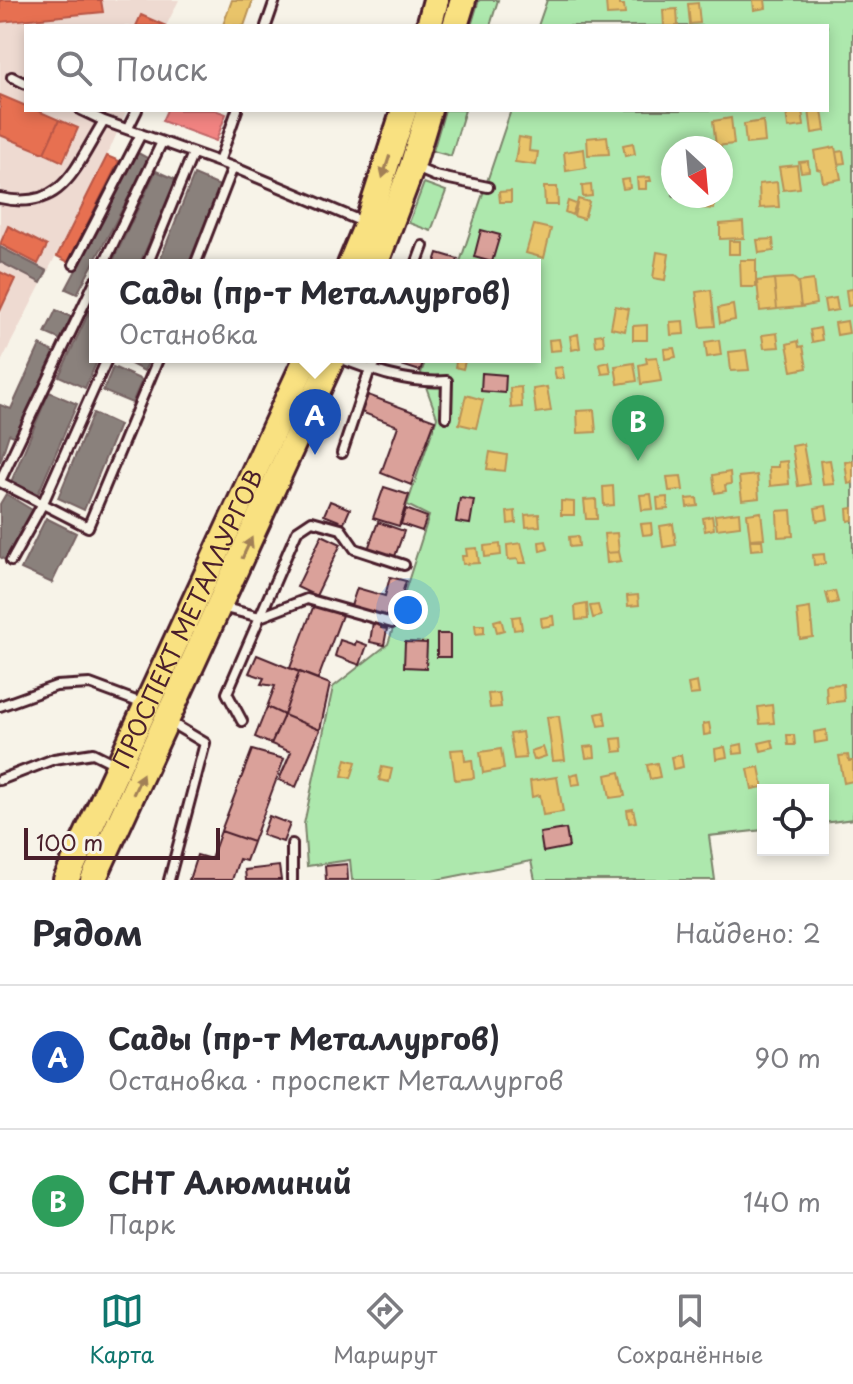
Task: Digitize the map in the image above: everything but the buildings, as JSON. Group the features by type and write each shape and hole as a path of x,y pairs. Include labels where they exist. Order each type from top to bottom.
{"main road":[{"path":"430,24 436,0"},
{"path":"456,24 463,0"},
{"path":"352,259 403,112"},
{"path":"377,259 412,167 428,112"},
{"name":"ПРОСПЕКТ МЕТАЛЛУРГОВ","path":"66,880 304,363"},
{"name":"ПРОСПЕКТ МЕТАЛЛУРГОВ","path":"98,873 332,363"},
{"path":"54,880 80,850"}],"lane":[{"path":"267,24 275,0"},
{"path":"12,77 24,83"},
{"path":"85,112 233,167 367,224"},
{"path":"128,128 136,112"},
{"path":"219,162 236,112"},
{"path":"0,198 36,202 58,190 104,121"},
{"path":"74,264 141,134"},
{"path":"106,259 162,142"},
{"path":"149,259 193,153"},
{"path":"197,259 233,167"},
{"path":"412,167 435,176 488,187"},
{"path":"418,259 423,246"},
{"path":"89,294 0,482 88,527 156,363"},
{"path":"11,561 42,505 105,363"},
{"path":"352,363 422,383 447,381 446,417"},
{"path":"342,453 370,369 376,363"},
{"path":"242,721 227,693 297,531 312,521 341,529 355,549 404,565"},
{"path":"221,607 260,617 307,599 392,623"},
{"path":"0,706 56,686 90,684 145,705"},
{"path":"168,720 205,743 169,880"},
{"path":"0,780 54,759 93,753 118,766"},
{"path":"292,844 292,880"}],"shaded area":[{"path":"0,0 179,0 167,24 24,24 24,112 126,112 107,156 0,364"}],"green space":[{"path":"479,0 498,0 491,24 472,24"},
{"path":"547,0 853,0 853,819 829,822 829,784 757,784 757,831 709,836 715,880 535,880 531,861 436,880 352,880 350,860 307,866 304,824 333,687 388,644 429,516 407,505 437,417 421,373 425,363 541,363 541,259 461,259 510,112 829,112 829,24 539,24"},
{"path":"444,112 464,112 451,156 433,151"},
{"path":"424,183 446,191 431,231 409,223"}],"place":[{"name":"Сады (пр-т Металлургов)","path":"315,455"},
{"name":"СНТ Алюминий","path":"638,461"}]}
